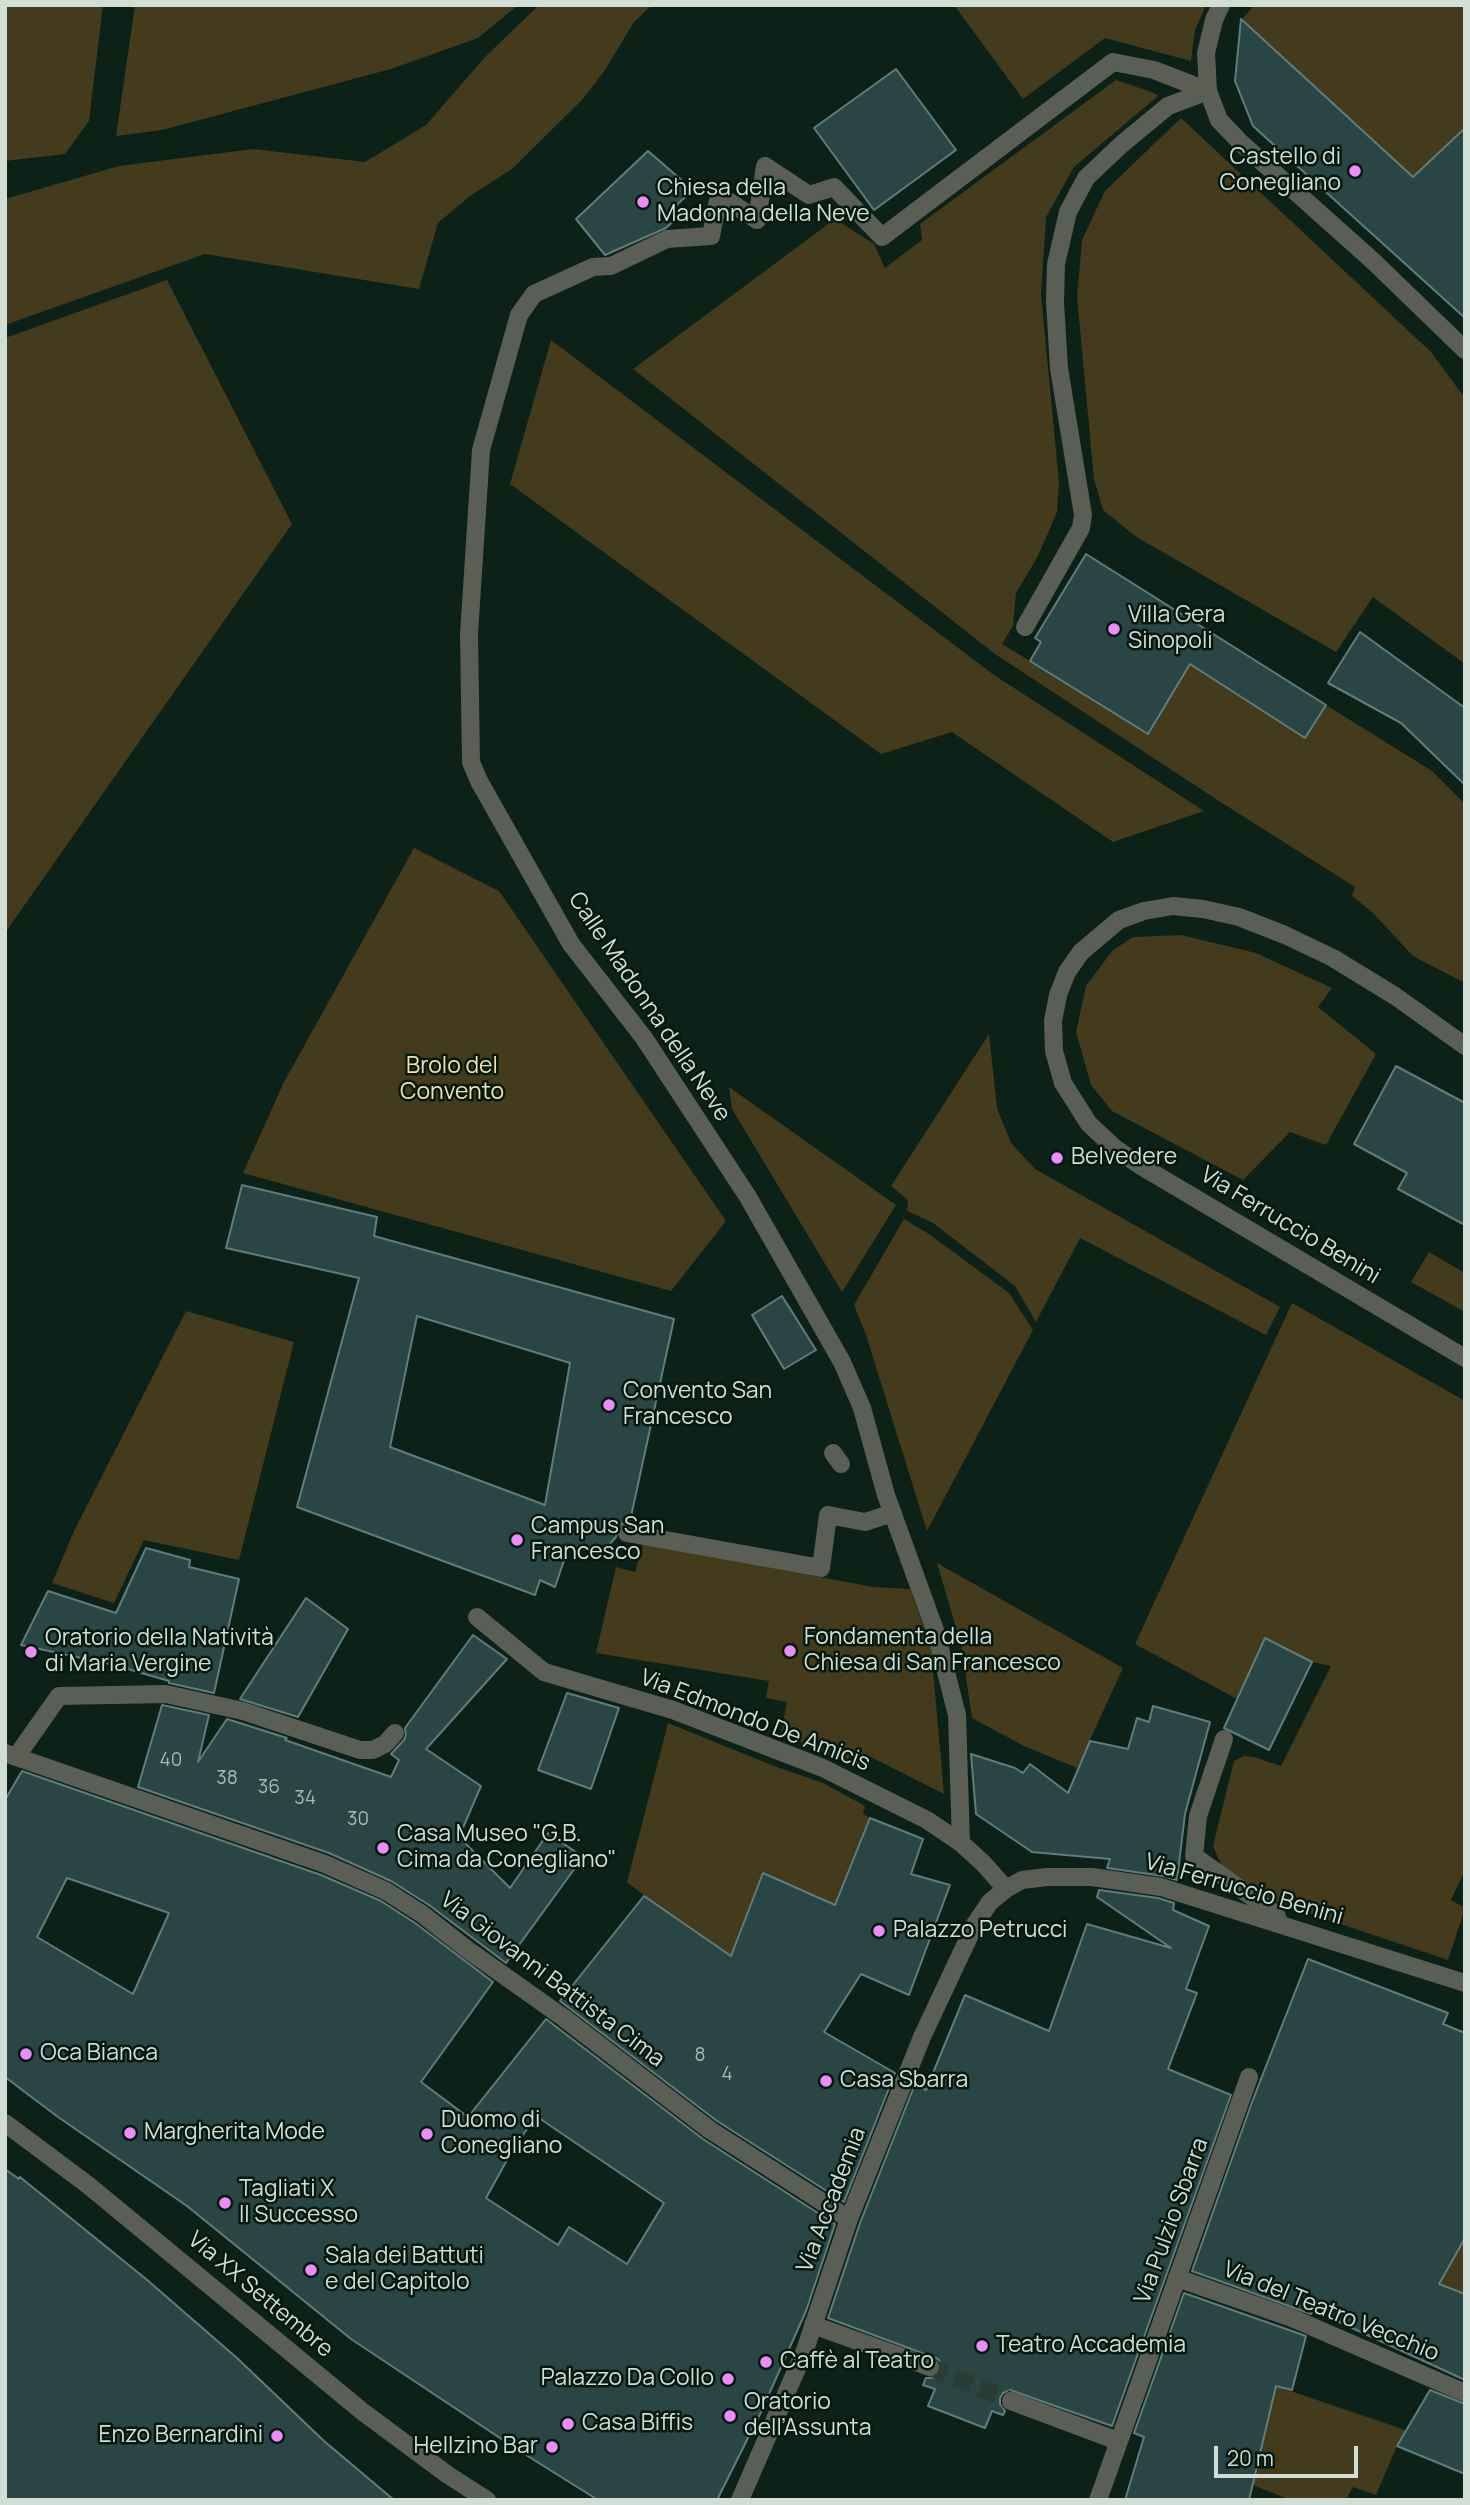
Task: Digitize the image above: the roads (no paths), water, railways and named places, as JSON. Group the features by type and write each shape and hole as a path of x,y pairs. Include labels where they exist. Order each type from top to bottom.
{"street":[{"path":"1221,5 1214,20 1206,53 1208,91 1219,120 1241,143 1373,261 1465,350"},
{"name":"Calle Madonna della Neve","path":"961,1843 957,1715 936,1633 893,1513 862,1408 842,1362 733,1175 644,1038 571,944 471,762 469,634 481,450 519,316 534,295 593,267 611,266 667,239 711,236 719,195 758,220 765,166 809,195 834,187 882,237 1113,62 1154,70 1208,91"},
{"path":"1025,626 1081,528 1083,515 1059,368 1055,302 1056,264 1068,212 1086,178 1122,144 1168,106 1208,91"},
{"name":"Via Ferruccio Benini","path":"1465,1046 1395,996 1334,958 1239,917 1173,906 1144,911 1119,920 1081,952 1058,995 1053,1021 1054,1051 1063,1083 1088,1124 1116,1149 1165,1181 1465,1359"},
{"path":"627,1534 821,1568 828,1515 853,1514 865,1522 893,1513"},
{"name":"Via Edmondo De Amicis","path":"477,1617 544,1672 673,1710 823,1768 927,1820 961,1843 1006,1889"},
{"path":"11,1755 59,1696 166,1694 243,1711 360,1750 373,1750 385,1744 395,1733"},
{"path":"1224,1739 1198,1816 1194,1856 1276,1913 1279,1923"},
{"name":"Via Giovanni Battista Cima","path":"11,1755 325,1864 386,1891 422,1914 564,2018 710,2130 849,2219"},
{"name":"Via Ferruccio Benini","path":"1006,1889 1022,1880 1047,1877 1092,1877 1161,1887 1465,1983"},
{"name":"Via Accademia","path":"740,2500 802,2357 849,2219 922,2037 969,1937 990,1902 1006,1889"},
{"name":"Via Pulzio Sbarra","path":"1098,2500 1249,2077"},
{"name":"Via XX Settembre","path":"5,2123 88,2185 363,2412 448,2475 487,2500"},
{"name":"Via del Teatro Vecchio","path":"1177,2278 1292,2318 1465,2393"},
{"path":"813,2325 930,2367"},
{"path":"1011,2401 1118,2441"}],"tunnel":[{"path":"930,2367 1011,2401"}],"place":[{"name":"Castello di Conegliano","path":"1355,171"},
{"name":"Chiesa della Madonna della Neve","path":"643,202"},
{"name":"Villa Gera Sinopoli","path":"1114,629"},
{"name":"Belvedere","path":"1057,1158"},
{"name":"Convento San Francesco","path":"609,1405"},
{"name":"Campus San Francesco","path":"517,1540"},
{"name":"Fondamenta della Chiesa di San Francesco","path":"790,1651"},
{"name":"Oratorio della Natività di Maria Vergine","path":"31,1652"},
{"name":"Casa Museo \"G.B. Cima da Conegliano\"","path":"383,1848"},
{"name":"Palazzo Petrucci","path":"879,1931"},
{"name":"Oca Bianca","path":"26,2054"},
{"name":"Casa Sbarra","path":"826,2081"},
{"name":"Margherita Mode","path":"130,2133"},
{"name":"Duomo di Conegliano","path":"427,2134"},
{"name":"Tagliati X Il Successo","path":"225,2203"},
{"name":"Sala dei Battuti e del Capitolo","path":"311,2270"},
{"name":"Teatro Accademia","path":"982,2346"},
{"name":"Caffè al Teatro","path":"766,2362"},
{"name":"Palazzo Da Collo","path":"728,2379"},
{"name":"Oratorio dell’Assunta","path":"730,2416"},
{"name":"Casa Biffis","path":"568,2424"},
{"name":"Enzo Bernardini","path":"277,2436"},
{"name":"Hellzino Bar","path":"552,2447"}],"park label":[{"name":"Brolo del Convento","path":"452,1080"}]}
